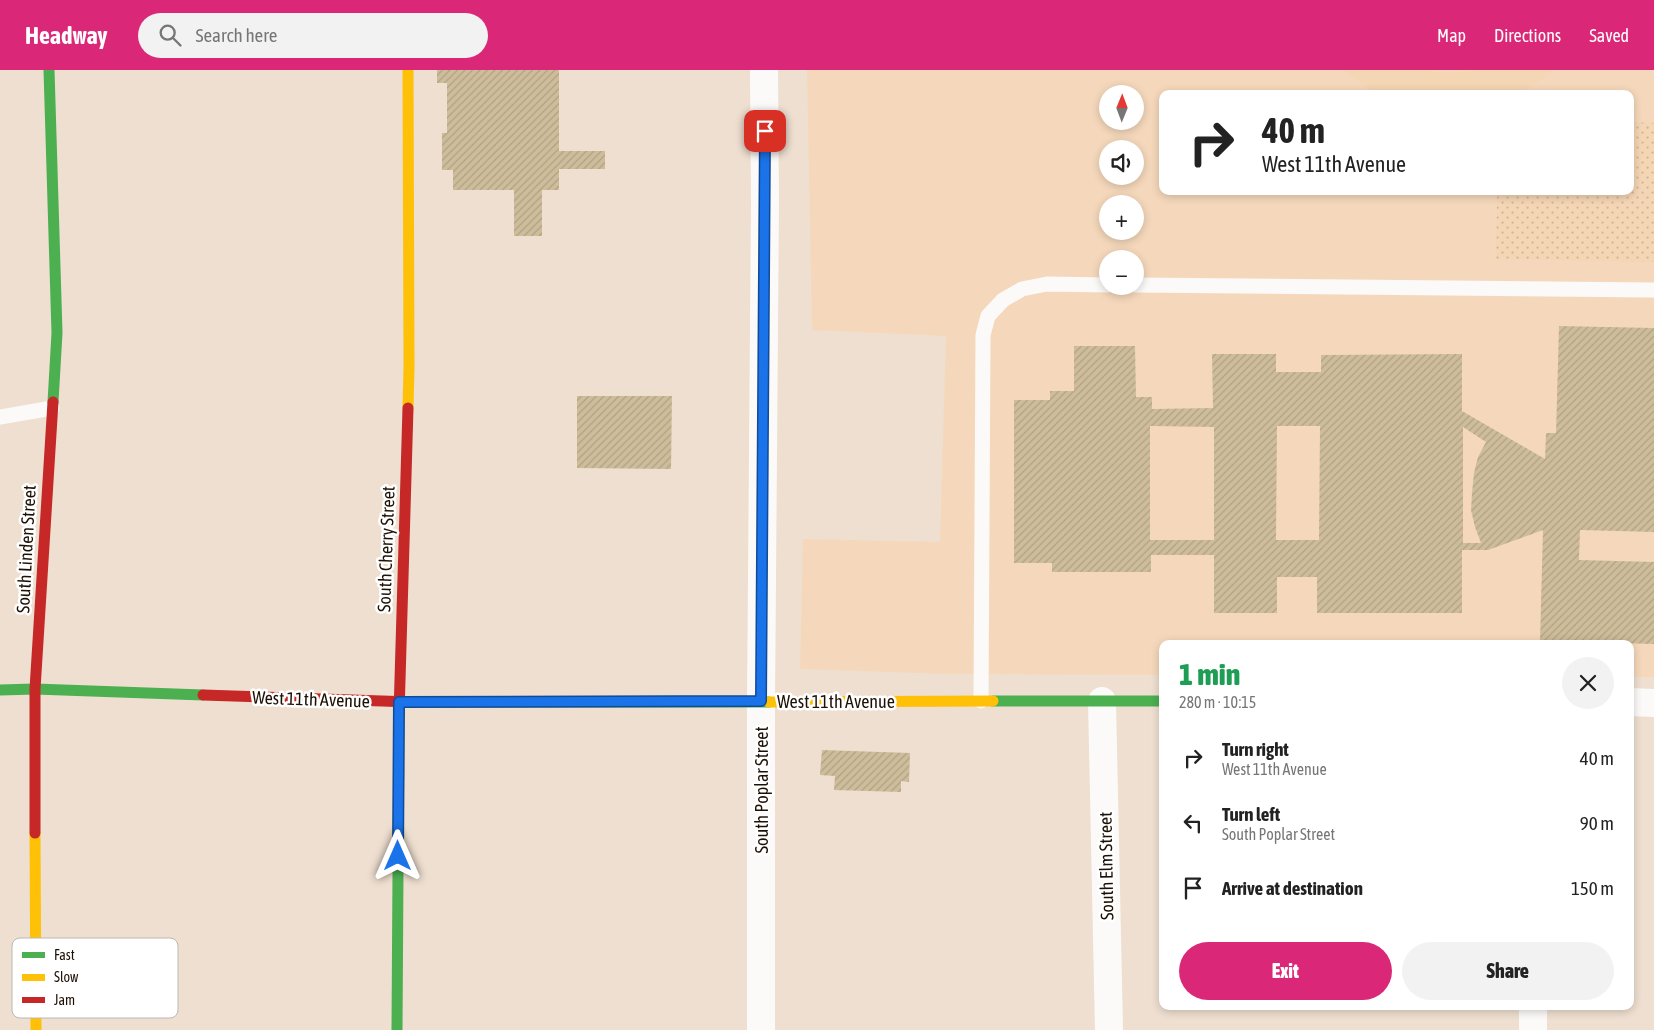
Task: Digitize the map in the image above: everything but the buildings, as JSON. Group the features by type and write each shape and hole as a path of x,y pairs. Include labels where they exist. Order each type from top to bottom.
{"street":[{"name":"South Linden Street","path":"36,938 35,689 56,333 49,70"},
{"name":"South Cherry Street","path":"397,1030 399,702 409,367 408,70"},
{"name":"South Poplar Street","path":"761,1030 764,70"},
{"name":"West 11th Avenue","path":"0,690 35,689 399,702 1159,701"},
{"name":"South Elm Street","path":"1102,701 1109,1030"},
{"path":"1634,702 1654,703"},
{"path":"1533,1010 1533,1030"}],"lane":[{"path":"981,701 983,335 988,316 1003,300 1022,289 1047,284 1099,285"},
{"path":"1144,285 1654,290"},
{"path":"0,417 52,408"}],"shaded area":[{"path":"807,70 1654,70 1654,677 1634,677 1634,640 1159,640 1159,675 947,674 800,669 803,539 940,542 946,336 812,330"},
{"path":"1344,70 1421,70 1450,73 1478,70 1555,70 1525,90 1369,89"},
{"path":"1634,122 1654,123 1654,262 1496,259 1497,195 1634,195"}],"traffic: fast":[{"path":"49,70 57,333 53,402"},
{"path":"0,690 35,689 203,695"},
{"path":"993,701 1159,701"},
{"path":"412,702 769,702"},
{"path":"397,1030 399,714"}],"traffic: slow":[{"path":"408,70 408,408"},
{"path":"769,702 993,701"},
{"path":"35,833 36,938"},
{"path":"36,1018 36,1030"}],"traffic: jam":[{"path":"35,833 35,689 53,402"},
{"path":"399,714 408,408"},
{"path":"203,695 412,702"}],"route":[{"path":"398,856 399,702 761,701 765,131"}]}
